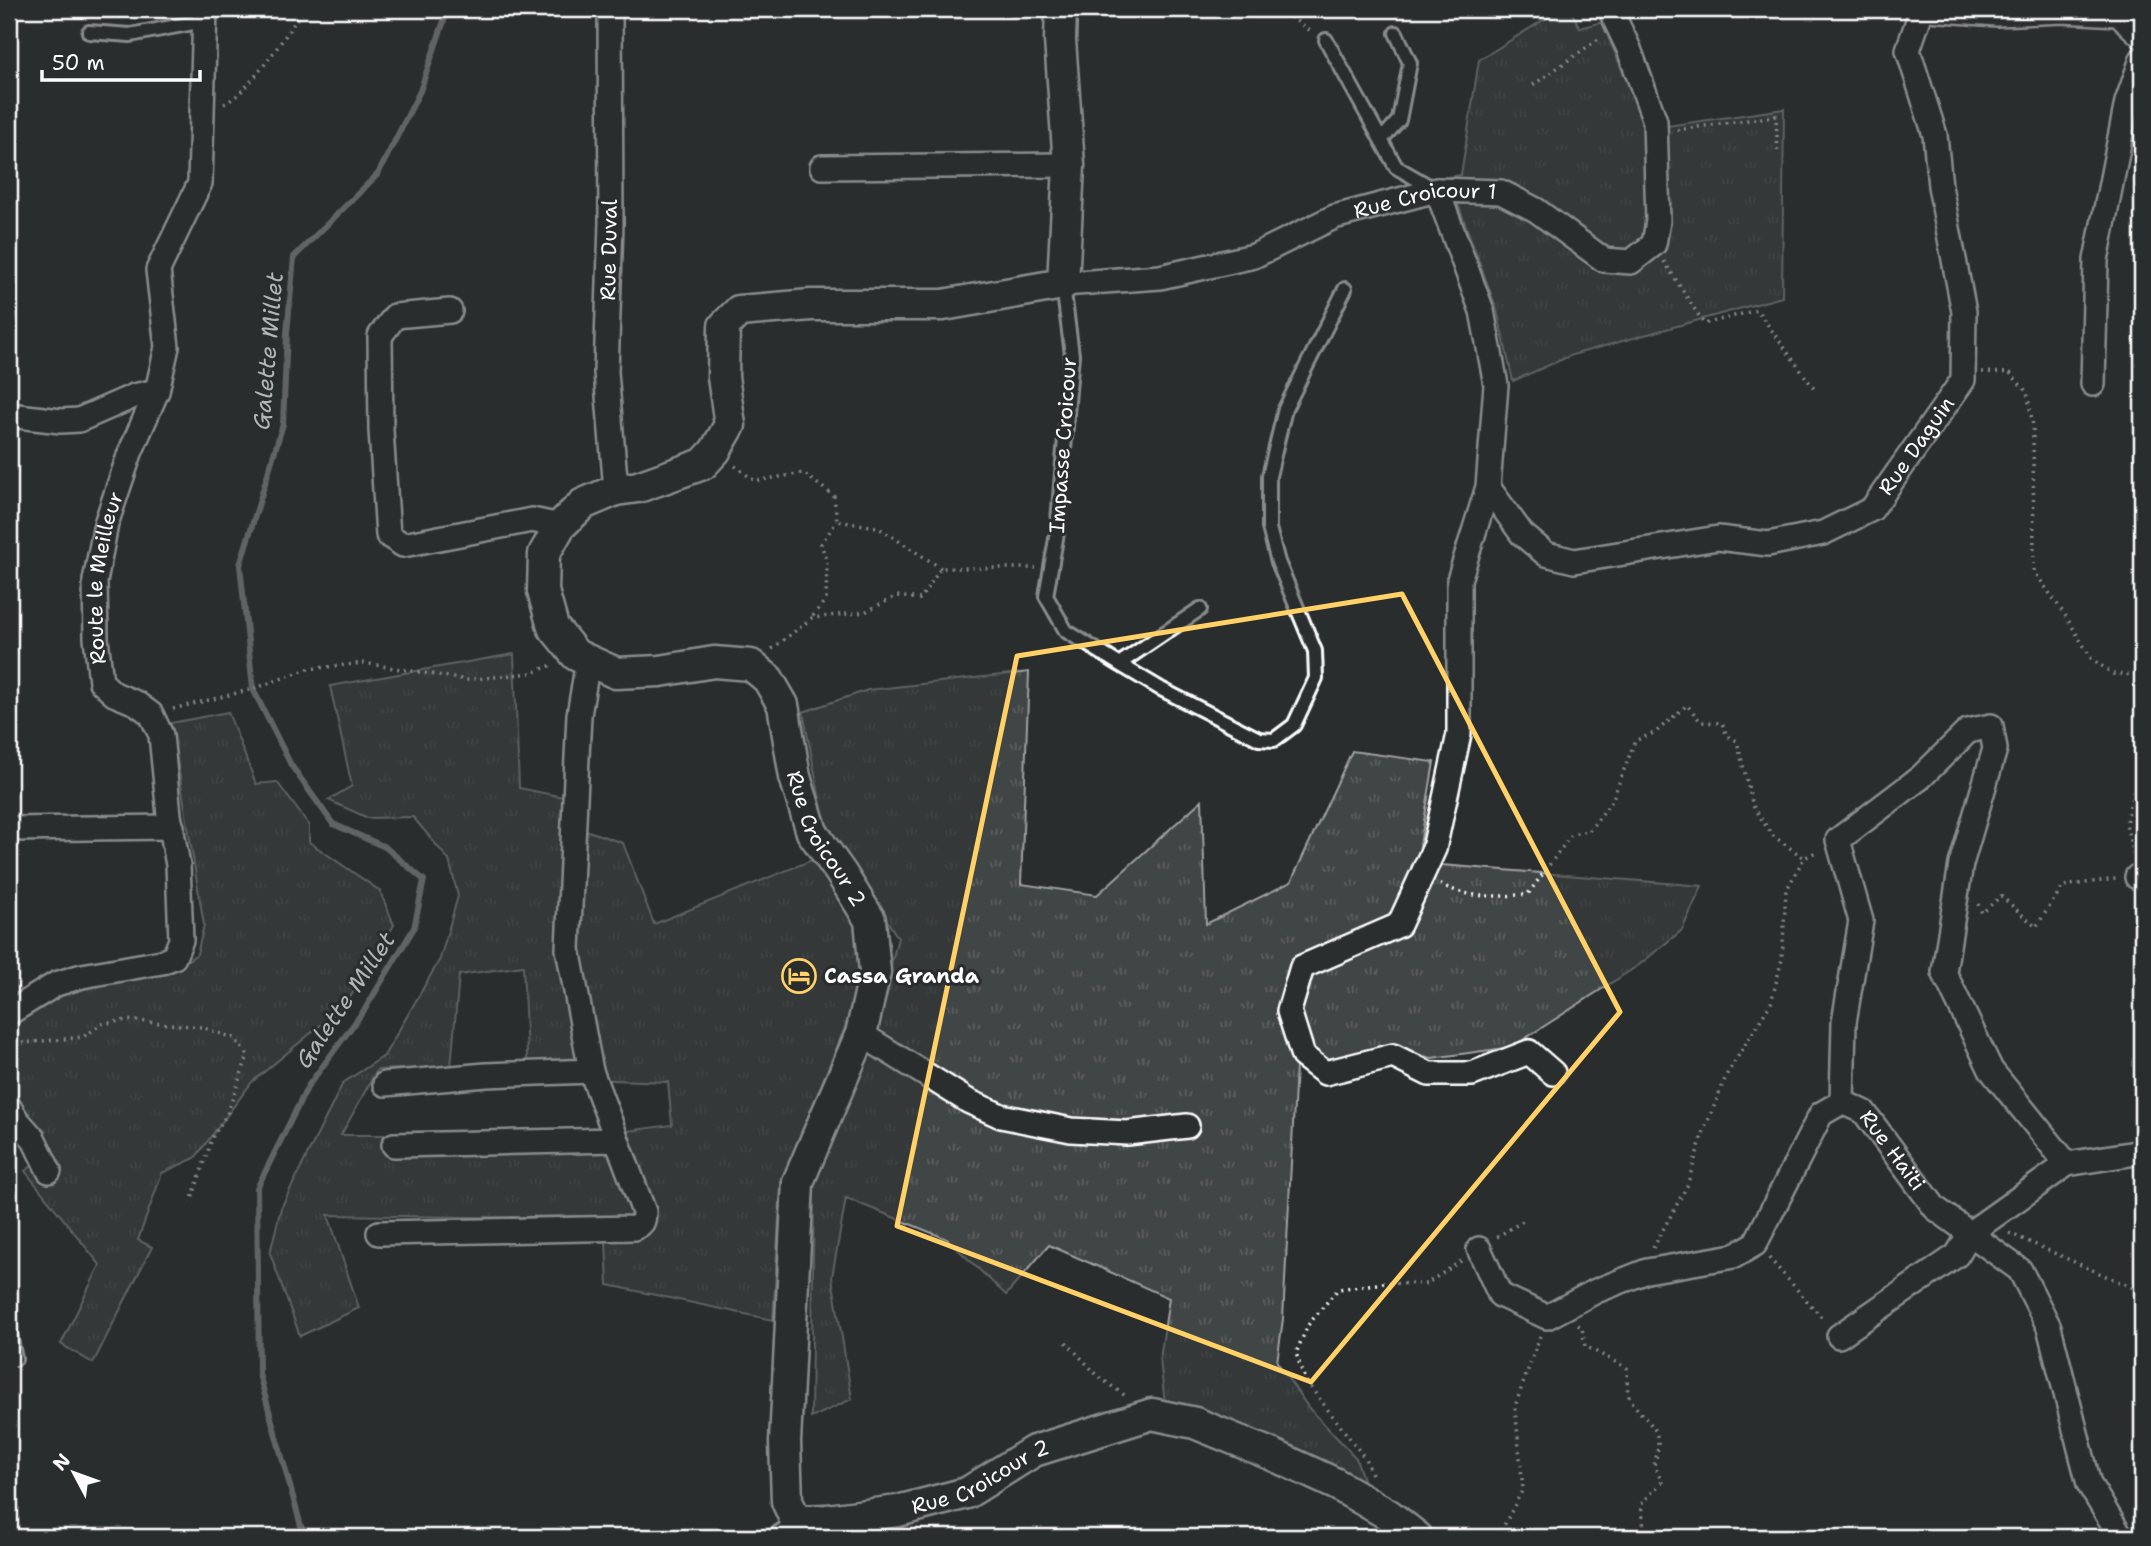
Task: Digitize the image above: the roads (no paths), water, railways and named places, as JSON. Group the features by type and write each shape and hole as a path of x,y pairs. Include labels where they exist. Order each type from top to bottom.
{"street":[{"name":"Rue Duval","path":"610,9 611,223 606,372 615,490"},
{"name":"Impasse Croicour","path":"1061,9 1060,40 1069,165 1063,284"},
{"name":"Rue Daguin","path":"1488,487 1522,534 1546,554 1574,561 1718,538 1768,544 1823,533 1872,509 1963,380 1964,312 1940,186 1935,135 1908,50 1922,9"},
{"path":"1928,9 1997,14 2063,11 2118,14 2142,36"},
{"name":"Route le Meilleur","path":"173,827 162,736 151,714 136,703 114,694 101,682 96,638 95,581 106,524 130,453 157,391 167,347 158,270 200,183 204,15"},
{"name":"Rue Croicour 1","path":"1063,284 1160,277 1254,256 1334,217 1437,190 1501,192 1536,210 1604,260 1631,262 1654,244 1658,221 1656,121 1614,17"},
{"path":"2093,384 2095,260 2127,102 2142,59"},
{"path":"822,167 1069,165"},
{"path":"1437,190 1482,311 1496,386 1488,487 1459,580 1459,734 1434,849 1399,925 1301,967 1290,1011 1303,1056 1325,1073 1392,1056 1429,1074 1472,1074 1529,1052 1553,1073"},
{"path":"380,1233 634,1228 644,1220 644,1212 591,1071 568,949 582,658 553,627 544,591 544,554 560,526 583,504 615,490 638,487 703,464 715,451 730,425 723,377 724,326 739,311 811,305 943,305 1063,284"},
{"path":"450,311 395,316 380,337 381,430 388,535 403,545 532,520 560,526"},
{"path":"9,415 61,421 79,420 134,396 157,391"},
{"name":"Rue Croicour 2","path":"582,658 616,673 660,671 714,662 751,665 768,679 783,705 795,777 812,832 870,920 875,972 861,1034 798,1182 785,1442 787,1532 827,1520 898,1511 967,1493 1034,1451 1152,1414 1195,1423 1273,1455 1336,1485 1388,1515 1416,1537"},
{"path":"1842,1102 1844,1022 1861,921 1838,840 1922,777 1968,731 1991,726 1994,749 1961,864 1944,972 1991,1070 2067,1164"},
{"path":"9,829 173,827 178,865 181,940 174,957 162,962 82,976 56,984 9,1013"},
{"path":"861,1034 968,1101 1001,1116 1071,1130 1127,1133 1187,1126"},
{"path":"385,1084 486,1075 591,1071"},
{"name":"Rue Haïti","path":"1479,1249 1500,1295 1553,1314 1597,1291 1647,1271 1734,1256 1755,1244 1821,1114 1842,1102 1864,1112 1935,1208 1978,1228 2020,1270 2049,1326 2089,1484 2121,1537"},
{"path":"9,1107 33,1138 50,1171"},
{"path":"394,1145 616,1140"},
{"path":"1839,1336 1957,1255 1978,1228 2067,1164 2142,1152"}],"lane":[{"path":"89,32 130,34 204,15"},
{"path":"1381,140 1399,120 1410,63 1396,33"},
{"path":"1326,40 1396,167 1437,190"},
{"name":"Impasse Croicour","path":"1063,284 1072,355 1057,533 1046,596 1066,631 1161,689 1259,739 1273,740 1287,733 1294,725 1316,678 1315,651 1278,562 1269,528 1269,476 1285,409 1345,289"},
{"path":"1119,664 1200,609"},
{"path":"9,1329 15,1359"}],"waterway":[{"name":"Galette Millet","path":"304,1537 259,1374 257,1188 308,1086 365,1009 414,928 424,880 385,847 333,824 291,765 253,689 240,565 283,424 294,257 378,174 420,91 448,9"}],"place":[{"name":"Cassa Granda","path":"799,976"}]}
